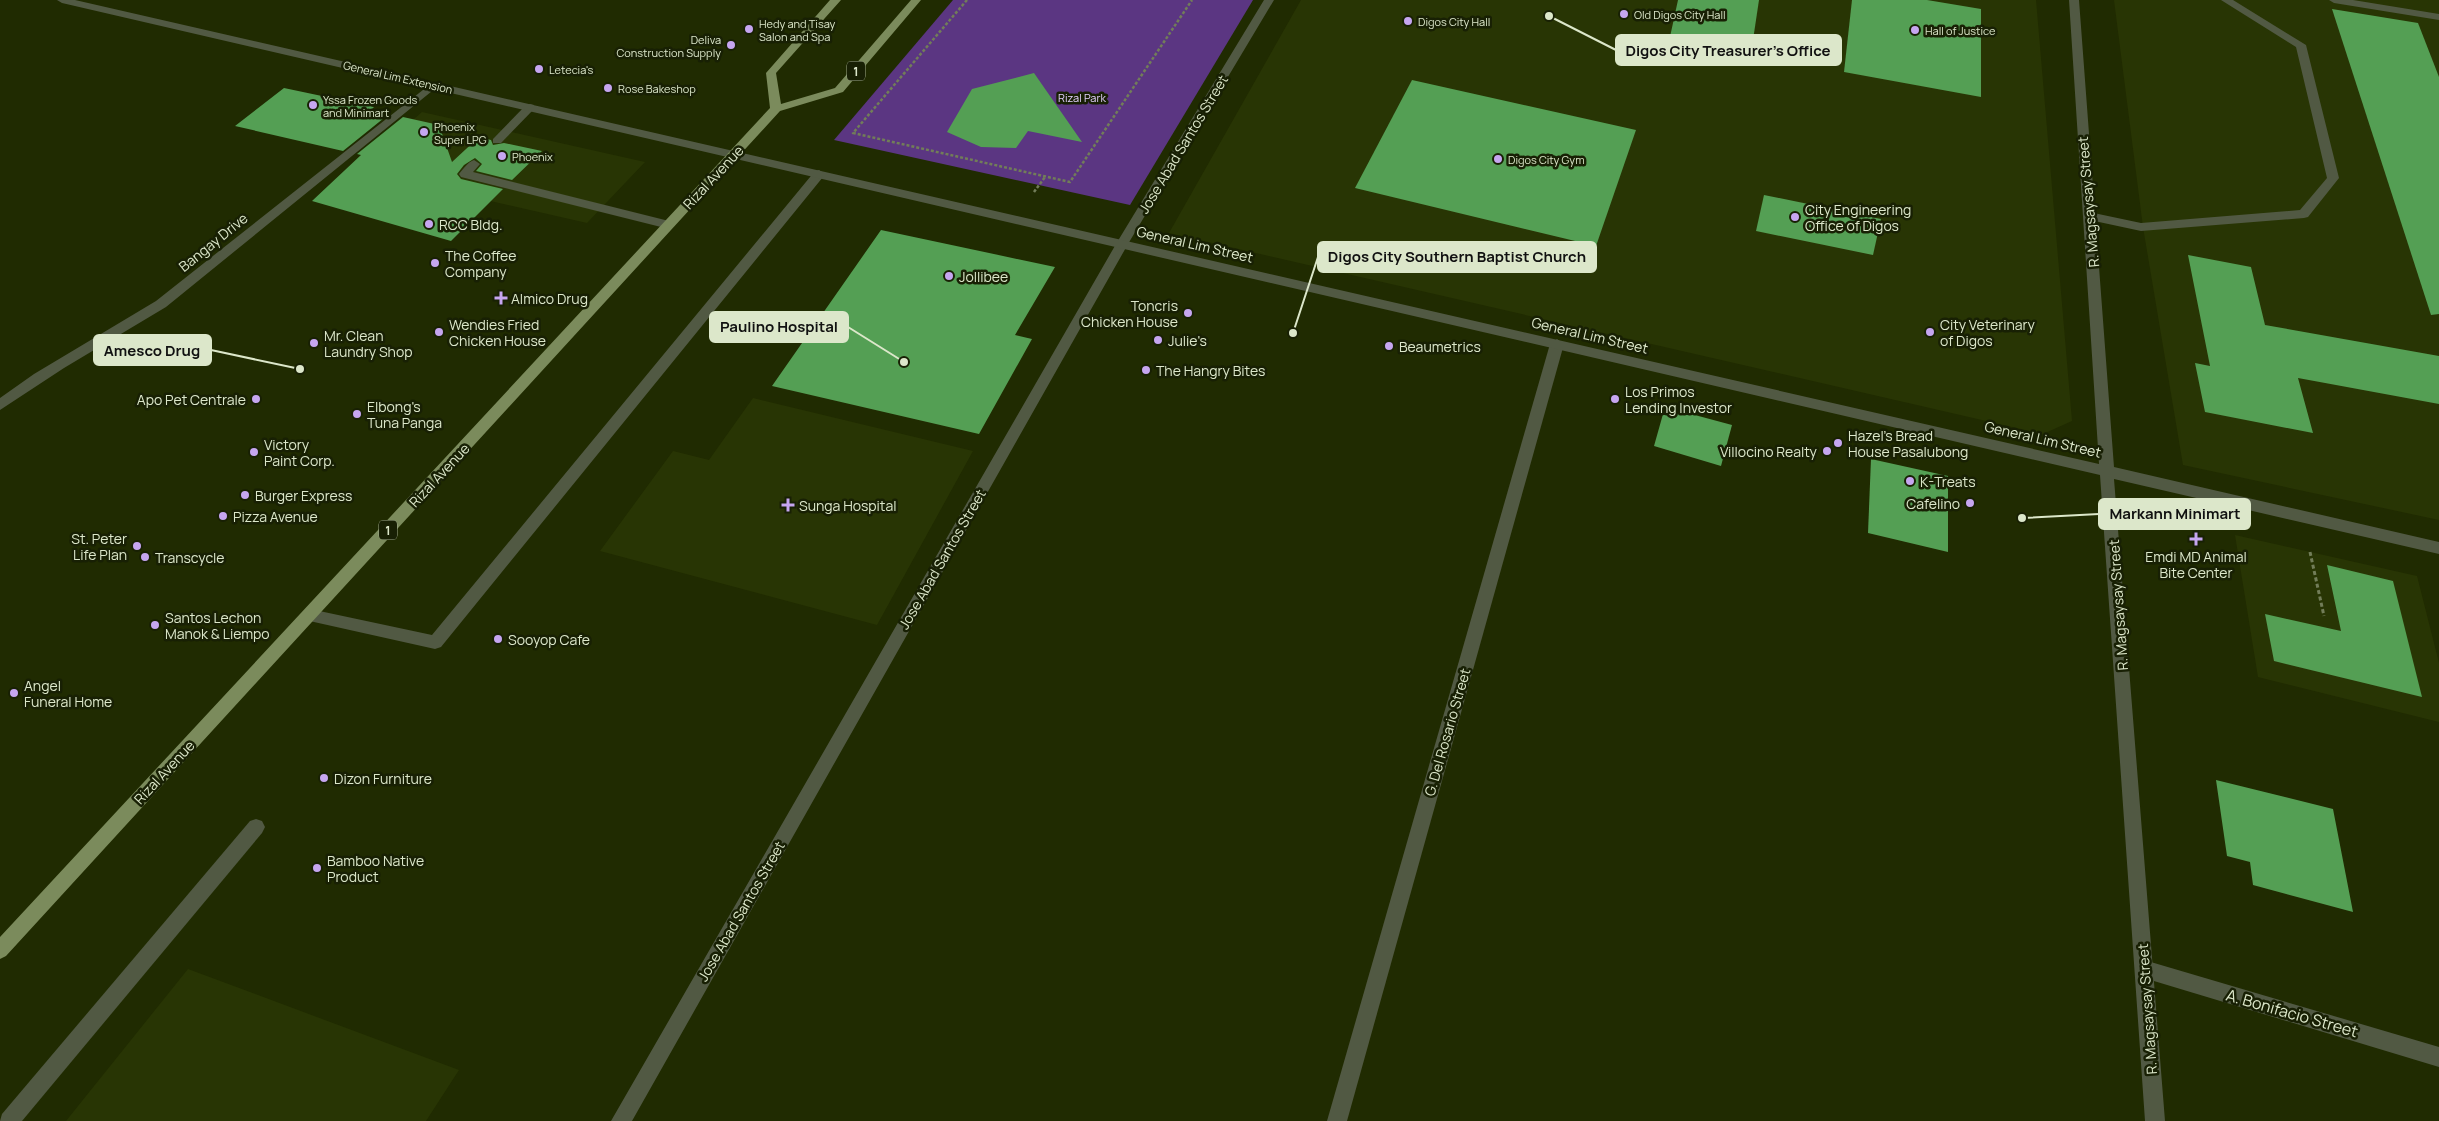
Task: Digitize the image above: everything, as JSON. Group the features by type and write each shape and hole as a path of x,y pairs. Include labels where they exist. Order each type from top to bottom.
{"main road":[{"path":"776,109 771,73 836,0"},
{"name":"1","path":"776,109 839,90 916,0"},
{"name":"Rizal Avenue","path":"0,950 776,109"}],"street":[{"name":"General Lim Extension","path":"62,0 734,154"},
{"name":"Jose Abad Santos Street","path":"621,1121 1122,244 1269,0"},
{"name":"R. Magsaysay Street","path":"2074,0 2155,1121"},
{"path":"2090,216 2141,227 2304,214 2333,178 2300,45 2226,0"},
{"path":"2334,0 2439,17"},
{"name":"Bangay Drive","path":"0,405 45,374 161,304 433,85"},
{"path":"497,141 530,108"},
{"name":"General Lim Street","path":"734,154 2439,548"},
{"path":"474,164 465,174 669,225"},
{"path":"310,614 435,642 820,174"},
{"name":"G. Del Rosario Street","path":"1337,1121 1557,344"},
{"path":"10,1121 256,828"},
{"name":"A. Bonifacio Street","path":"2144,969 2439,1057"}],"path":[{"path":"967,0 853,133 1070,182 1192,0"},
{"path":"2304,516 2324,616"}],"shaded area":[{"path":"1301,0 2036,0 2072,421 2043,434 1169,233"},
{"path":"2114,0 2439,0 2439,520 2183,465 2143,227"},
{"path":"422,112 645,162 587,223 355,170"},
{"name":"Sunga Hospital","path":"753,398 973,451 877,625 600,551 673,451 709,460"},
{"path":"2235,535 2417,576 2439,663 2439,722 2258,677"},
{"path":"188,969 459,1070 426,1121 66,1121"}],"green space":[{"name":"Rizal Park","path":"953,0 1253,0 1130,205 834,140"}],"building":[{"path":"1678,0 1759,0 1750,60 1668,46"},
{"name":"Hall of Justice","path":"1852,0 1927,0 1981,9 1981,97 1844,72"},
{"path":"2332,9 2418,23 2439,77 2439,314 2431,315"},
{"path":"1034,73 1082,142 1028,131 1016,148 981,147 947,132 972,89"},
{"name":"Digos City Gym","path":"1412,80 1636,130 1596,246 1355,188"},
{"path":"284,88 374,107 371,110 389,114 343,151 235,126"},
{"path":"403,117 439,125 452,162 479,137 491,140 493,145 504,143 542,151 512,180 476,171 482,164 475,158 464,165 457,174 461,179 503,189 451,241 312,201 361,155 357,154"},
{"name":"City Engineering Office of Digos","path":"1764,195 1881,219 1873,255 1756,231"},
{"path":"881,230 1055,267 1015,335 1032,339 979,434 772,386"},
{"path":"2188,255 2251,267 2265,325 2439,356 2439,404 2298,378 2313,433 2205,412 2195,363 2210,366"},
{"path":"1665,407 1732,425 1721,466 1654,446"},
{"path":"1871,459 1948,476 1948,552 1868,533"},
{"path":"2327,565 2393,581 2422,697 2274,661 2265,614 2341,631"},
{"path":"2216,780 2333,809 2353,912 2253,885 2250,862 2227,856"}],"place":[{"name":"Old Digos City Hall","path":"1624,14"},
{"name":"Digos City Treasurer's Office","path":"1549,16"},
{"name":"Digos City Hall","path":"1408,21"},
{"name":"Hedy and Tisay Salon and Spa","path":"749,29"},
{"name":"Hall of Justice","path":"1915,30"},
{"name":"Deliva Construction Supply","path":"731,45"},
{"name":"Letecia's","path":"539,69"},
{"name":"Rose Bakeshop","path":"608,88"},
{"name":"Yssa Frozen Goods and Minimart","path":"313,105"},
{"name":"Phoenix Super LPG","path":"424,132"},
{"name":"Phoenix","path":"502,156"},
{"name":"Digos City Gym","path":"1498,159"},
{"name":"City Engineering Office of Digos","path":"1795,217"},
{"name":"RCC Bldg.","path":"429,224"},
{"name":"The Coffee Company","path":"435,263"},
{"name":"Jollibee","path":"949,276"},
{"name":"Almico Drug","path":"501,298"},
{"name":"Toncris Chicken House","path":"1188,313"},
{"name":"Wendies Fried Chicken House","path":"439,332"},
{"name":"City Veterinary of Digos","path":"1930,332"},
{"name":"Digos City Southern Baptist Church","path":"1293,333"},
{"name":"Julie's","path":"1158,340"},
{"name":"Mr. Clean Laundry Shop","path":"314,343"},
{"name":"Beaumetrics","path":"1389,346"},
{"name":"Paulino Hospital","path":"904,362"},
{"name":"Amesco Drug","path":"300,369"},
{"name":"The Hangry Bites","path":"1146,370"},
{"name":"Apo Pet Centrale","path":"256,399"},
{"name":"Los Primos Lending Investor","path":"1615,399"},
{"name":"Elbong's Tuna Panga","path":"357,414"},
{"name":"Hazel's Bread House Pasalubong","path":"1838,443"},
{"name":"Villocino Realty","path":"1827,451"},
{"name":"Victory Paint Corp.","path":"254,452"},
{"name":"K-Treats","path":"1910,481"},
{"name":"Burger Express","path":"245,495"},
{"name":"Cafelino","path":"1970,503"},
{"name":"Sunga Hospital","path":"788,505"},
{"name":"Pizza Avenue","path":"223,516"},
{"name":"Markann Minimart","path":"2022,518"},
{"name":"Emdi MD Animal Bite Center","path":"2196,539"},
{"name":"St. Peter Life Plan","path":"137,546"},
{"name":"Transcycle","path":"145,557"},
{"name":"Santos Lechon Manok & Liempo","path":"155,625"},
{"name":"Sooyop Cafe","path":"498,639"},
{"name":"Angel Funeral Home","path":"14,693"},
{"name":"Dizon Furniture","path":"324,778"},
{"name":"Bamboo Native Product","path":"317,868"}]}
